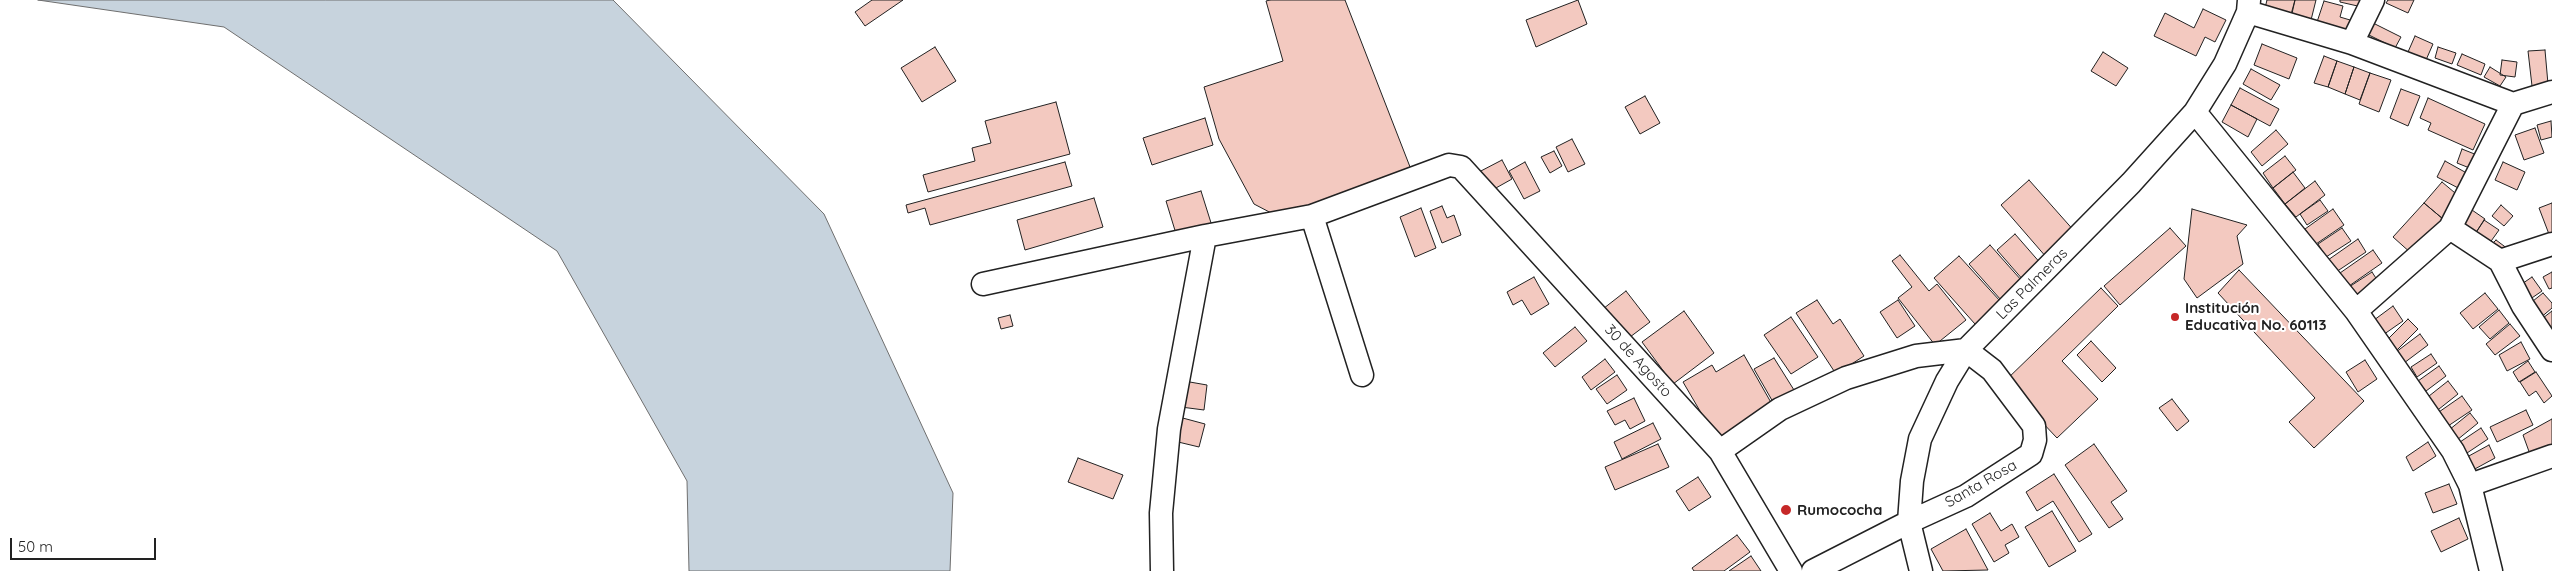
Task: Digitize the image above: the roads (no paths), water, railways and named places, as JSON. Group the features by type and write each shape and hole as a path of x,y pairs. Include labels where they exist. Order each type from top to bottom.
{"street":[{"path":"2352,44 2373,0"},
{"path":"2248,6 2513,104 2552,92"},
{"name":"Las Palmeras","path":"1921,571 1909,522 1912,481 1920,439 1947,381 1966,350 2131,184 2195,112 2224,64 2248,6"},
{"path":"2356,311 2450,228 2513,104"},
{"path":"2195,112 2356,311 2452,451 2470,485 2491,571"},
{"name":"30 de Agosto","path":"1312,216 1449,165 1462,167 1720,451 1791,571"},
{"path":"983,284 1205,236 1312,216 1362,375"},
{"path":"2450,228 2500,261 2523,306 2552,350"},
{"path":"1162,571 1161,513 1169,429 1205,236"},
{"path":"2500,261 2552,244"},
{"path":"1720,451 1780,409 1846,378 1916,356 1966,350"},
{"name":"Santa Rosa","path":"1813,571 1909,522 1966,496 2031,454 2035,440 2034,426 1992,370 1966,350"},
{"path":"2470,485 2552,456"}],"place":[{"name":"Institución Educativa No. 60113","path":"2175,317"},
{"name":"Rumococha","path":"1786,510"}]}
